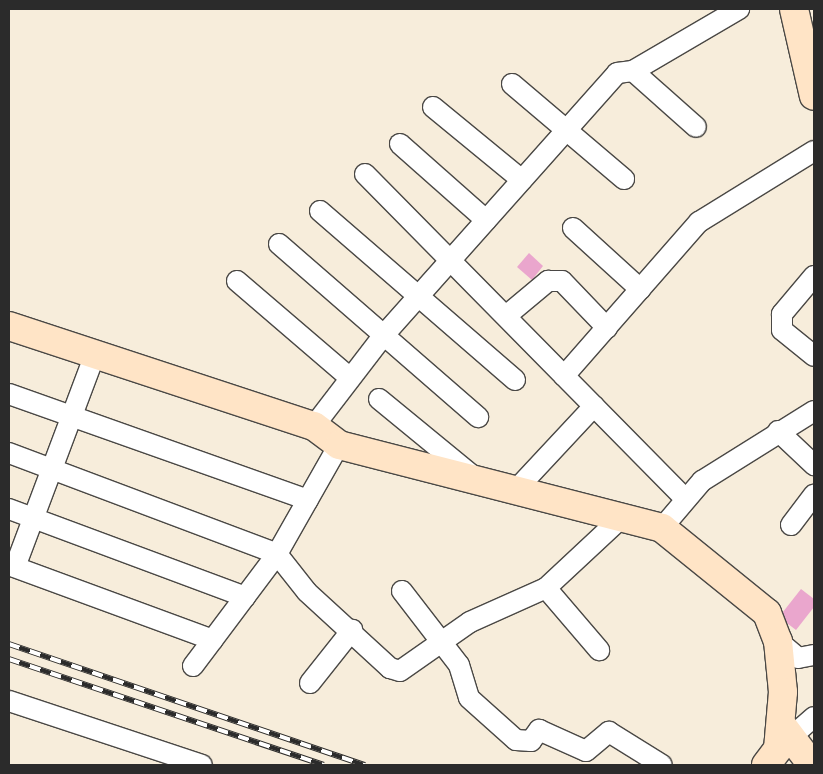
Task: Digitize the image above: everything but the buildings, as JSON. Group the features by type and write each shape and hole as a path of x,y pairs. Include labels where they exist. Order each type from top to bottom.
{"street":[{"path":"314,426 349,377 383,336 617,73 633,71 739,9"},
{"path":"794,9 812,80"},
{"path":"633,71 696,127"},
{"path":"512,84 624,179"},
{"path":"433,107 522,180"},
{"path":"400,144 486,220"},
{"path":"564,376 699,222 814,151"},
{"path":"365,174 451,259 684,498"},
{"path":"320,211 515,380"},
{"path":"573,228 640,289"},
{"path":"279,244 478,417"},
{"path":"814,276 782,314 782,330 814,356"},
{"path":"237,281 349,377"},
{"path":"506,316 548,281 562,282 607,328"},
{"path":"9,326 96,352 314,426 339,445 513,492 662,528 767,613 778,641 786,730 778,748 766,765"},
{"path":"96,352 69,416 33,518 12,566 213,640"},
{"path":"9,394 308,500"},
{"path":"379,399 484,484"},
{"path":"513,492 594,406"},
{"path":"662,528 684,498 702,481 778,431 814,411"},
{"path":"778,431 814,464"},
{"path":"192,666 278,554 339,445"},
{"path":"9,453 50,470 278,554 307,592 352,630 390,668 400,671 470,622 546,588 620,519"},
{"path":"791,525 814,495"},
{"path":"9,509 245,597"},
{"path":"546,588 599,650"},
{"path":"402,591 434,638 444,641 459,665 469,698 516,740 531,741 539,730 586,751 609,732 662,765"},
{"path":"310,683 352,630"},
{"path":"778,641 798,658 814,655"},
{"path":"9,701 202,765"},
{"path":"786,730 814,716"},
{"path":"786,730 812,765"}],"railway":[{"path":"9,644 365,765"},
{"path":"9,659 324,765"}]}
